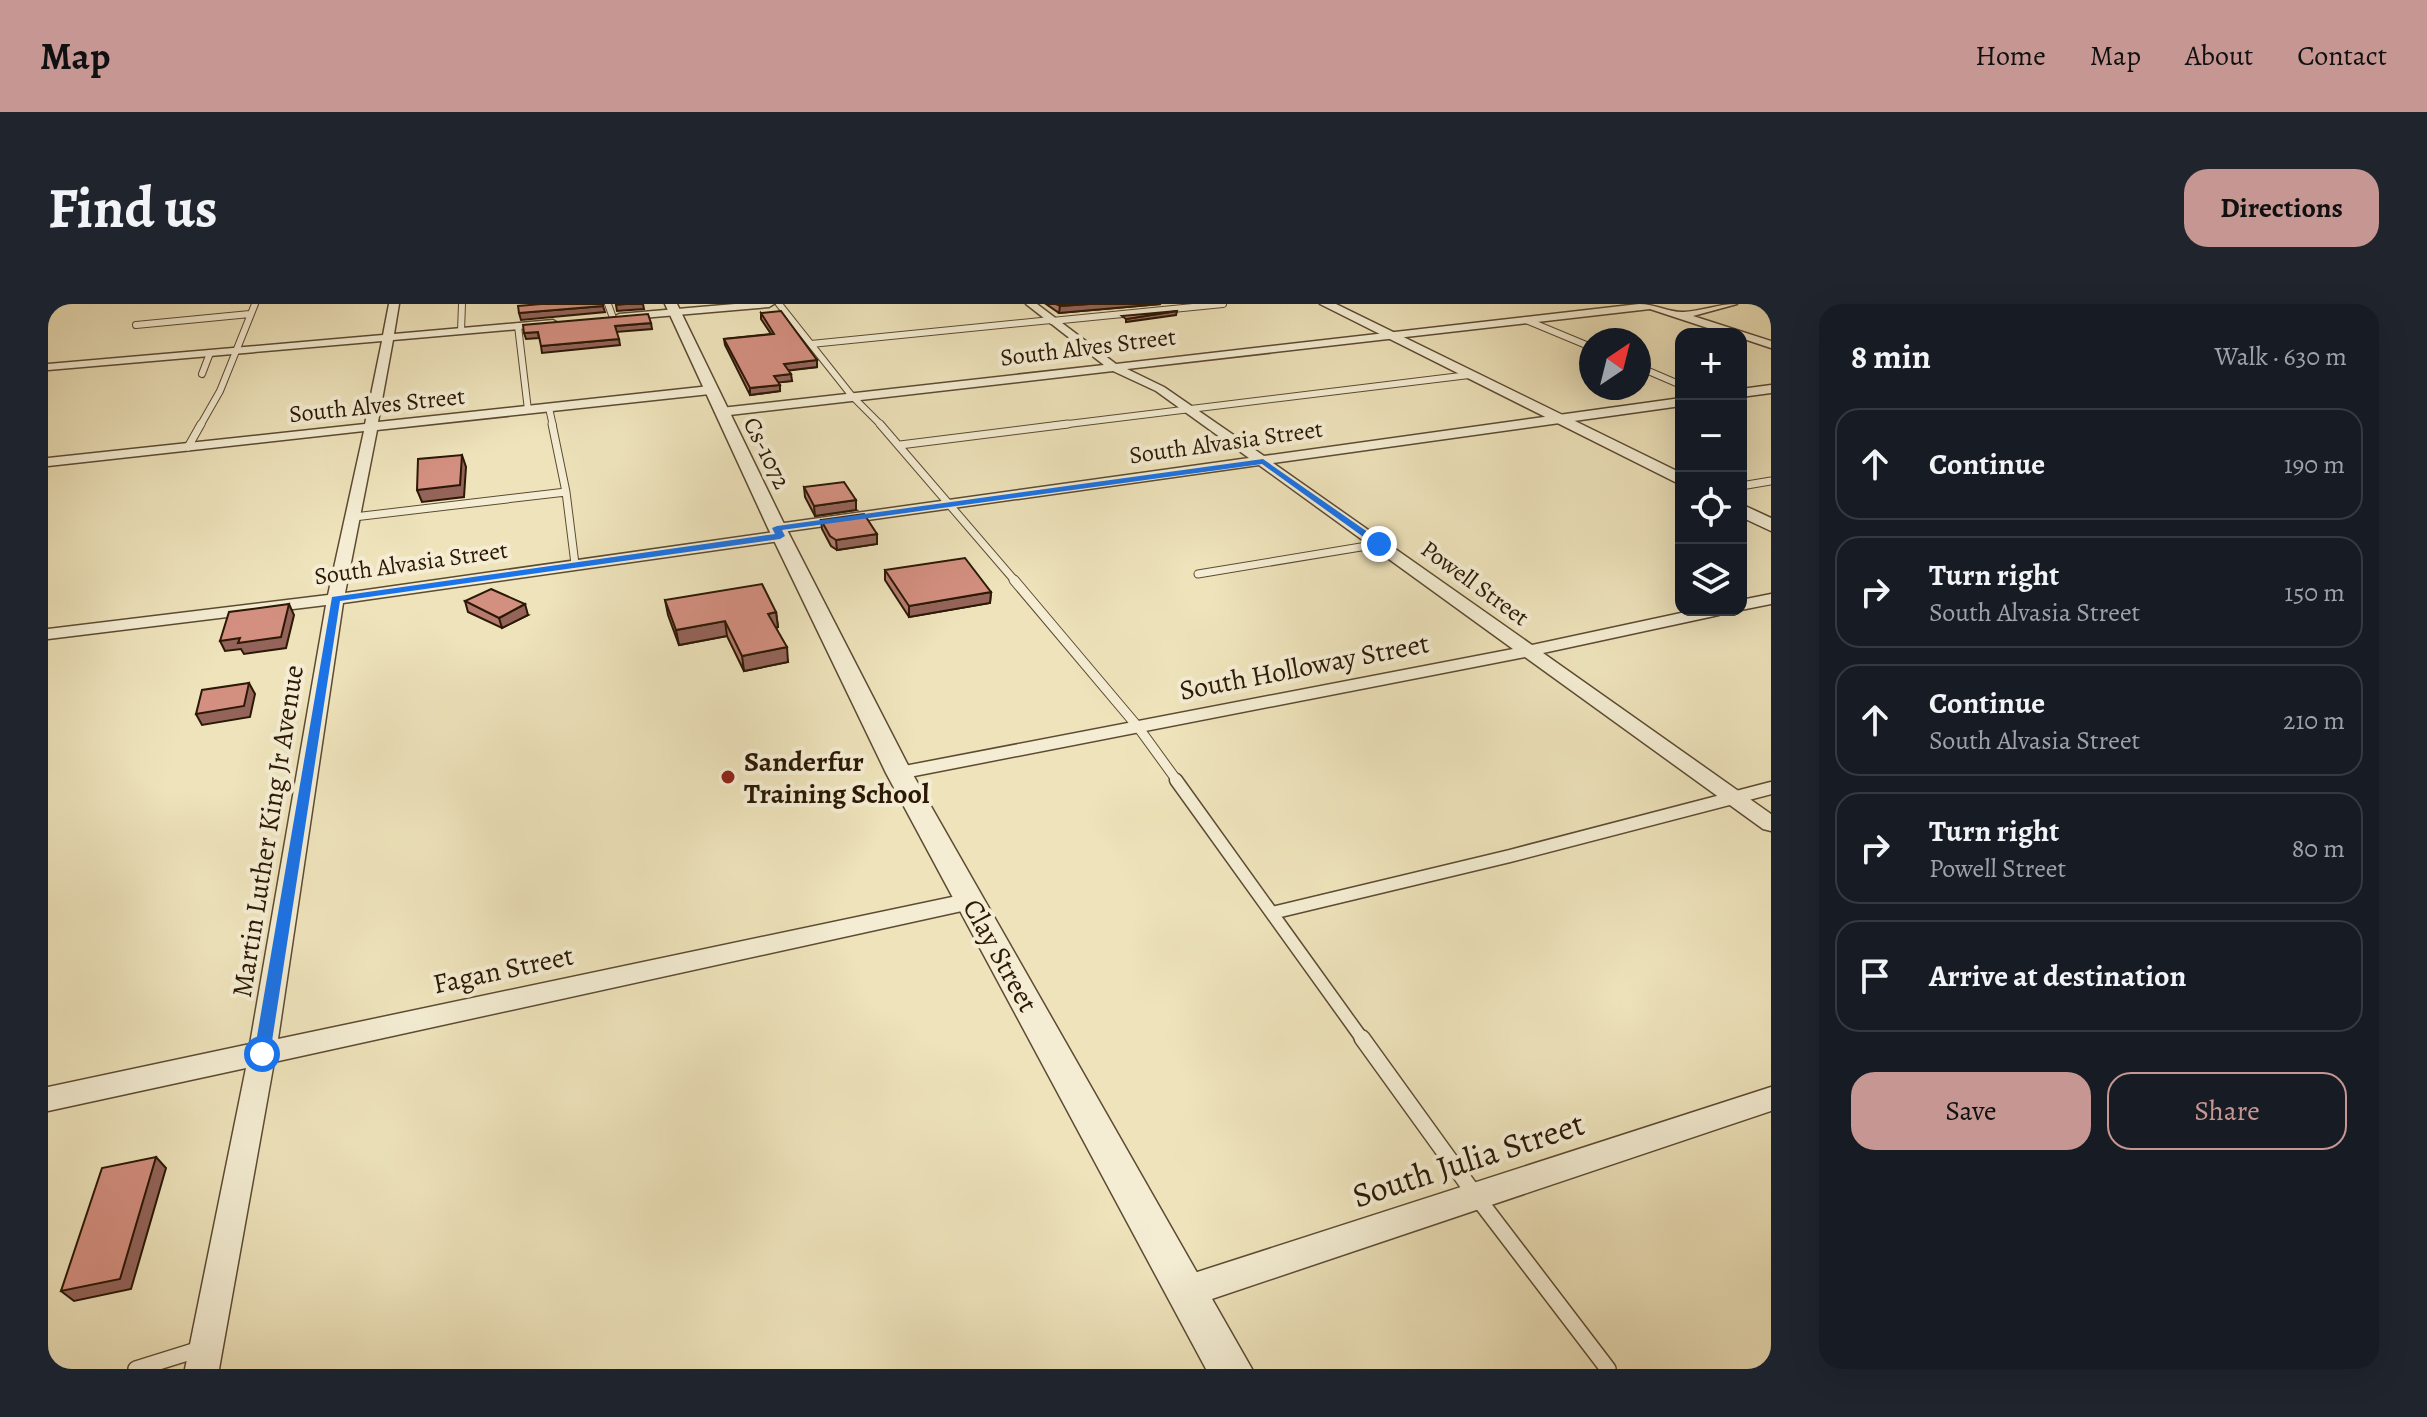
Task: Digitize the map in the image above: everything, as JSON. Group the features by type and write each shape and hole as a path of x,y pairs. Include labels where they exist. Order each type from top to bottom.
{"street":[{"name":"Martin Luther King Jr Avenue","path":"204,1358 262,1054 335,599 354,517 394,304"},
{"path":"597,319 672,308 769,304"},
{"name":"Powell Street","path":"1031,304 1112,366 1160,389 1189,409 1771,824"},
{"path":"1326,304 1675,477"},
{"path":"1681,316 1732,304"},
{"path":"1648,305 1718,328"},
{"name":"South Alves Street","path":"721,412 1648,305"},
{"path":"672,308 710,390"},
{"path":"48,367 565,322"},
{"path":"1747,338 1771,345"},
{"path":"1747,392 1771,389"},
{"name":"South Alves Street","path":"48,462 710,390"},
{"name":"Cs-1072","path":"710,390 778,532"},
{"name":"South Alvasia Street","path":"48,634 335,599 948,505 1675,403"},
{"path":"1747,513 1771,525"},
{"name":"Clay Street","path":"778,532 899,773 1230,1369"},
{"path":"1747,604 1771,599"},
{"name":"South Holloway Street","path":"899,773 1528,651 1691,616"},
{"name":"Fagan Street","path":"48,1099 971,901"},
{"name":"South Julia Street","path":"1188,1291 1771,1099"}],"lane":[{"path":"188,447 220,391 255,304"},
{"path":"461,331 462,304"},
{"path":"608,304 613,318"},
{"path":"779,304 852,396 900,445 1138,727 1476,1196 1608,1369"},
{"path":"811,344 1223,304"},
{"path":"136,325 250,314"},
{"path":"1526,320 1579,342"},
{"path":"518,326 528,410"},
{"path":"202,374 210,353"},
{"path":"1651,372 1675,382"},
{"path":"900,445 1469,375"},
{"path":"549,408 566,492 575,564"},
{"path":"1747,485 1771,481"},
{"path":"354,517 566,492"},
{"path":"1198,574 1379,544"},
{"path":"1272,913 1510,856 1771,788"},
{"path":"136,1369 204,1358"}],"building":[{"path":"518,306 603,306 519,313"},
{"path":"781,311 817,360 784,364 791,374 774,376 780,385 750,388 724,339 774,334 761,313"},
{"path":"1177,311 1126,319 1122,316"},
{"path":"648,314 651,323 615,326 619,339 541,346 538,332 524,333 523,325"},
{"path":"462,455 460,485 417,490 418,459"},
{"path":"844,482 856,500 814,506 804,487"},
{"path":"864,514 877,534 836,540 821,520"},
{"path":"965,558 991,592 909,606 885,570"},
{"path":"762,584 776,612 768,614 787,647 742,656 725,621 676,630 665,600"},
{"path":"491,589 525,604 499,618 465,601"},
{"path":"289,604 281,637 238,643 240,638 220,641 229,612"},
{"path":"249,683 244,706 196,714 202,690"},
{"path":"156,1157 120,1279 61,1291 102,1168"}],"place":[{"name":"Sanderfur Training School","path":"728,777"}],"route":[{"path":"262,1054 335,599 780,536 777,528 1263,462 1379,544"}]}
